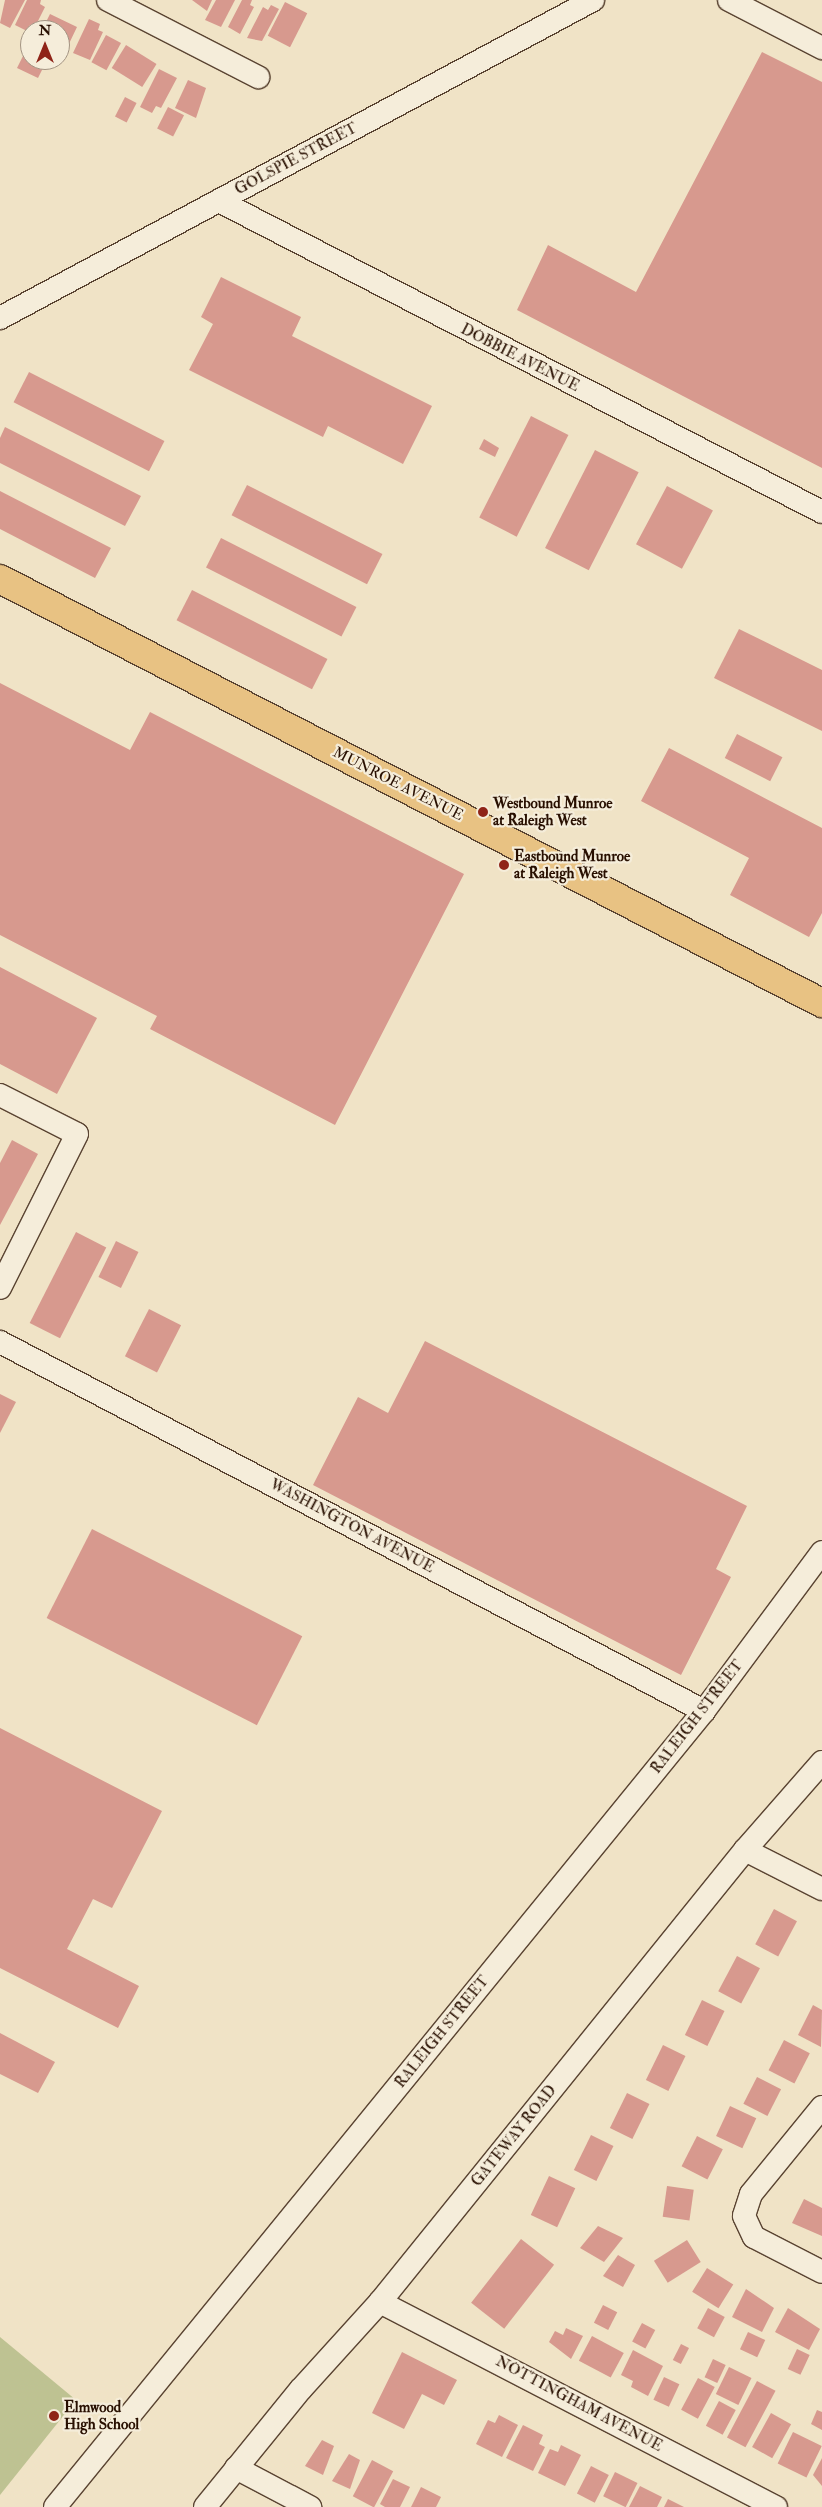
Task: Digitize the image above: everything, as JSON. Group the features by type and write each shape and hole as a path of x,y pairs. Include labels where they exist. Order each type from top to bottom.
{"main road":[{"name":"MUNROE AVENUE","path":"0,579 822,1003"}],"street":[{"path":"108,0 258,77"},
{"name":"GOLSPIE STREET","path":"0,318 593,0"},
{"path":"729,0 822,48"},
{"name":"DOBBIE AVENUE","path":"219,201 822,512"},
{"path":"0,1095 77,1134 0,1288"},
{"name":"WASHINGTON AVENUE","path":"0,1342 704,1711"},
{"name":"RALEIGH STREET","path":"55,2507 704,1711 822,1552"},
{"name":"GATEWAY ROAD","path":"205,2507 236,2468 380,2302 745,1850 822,1762"},
{"path":"745,1850 822,1889"},
{"path":"822,2107 751,2194 744,2216 754,2237 822,2272"},
{"name":"NOTTINGHAM AVENUE","path":"380,2302 776,2507"},
{"path":"236,2468 310,2507"}],"green space":[{"path":"0,2337 76,2400 0,2495"}],"building":[{"path":"5,0 25,0 10,28 0,23"},
{"path":"27,0 41,0 40,4 45,7 38,20 20,20 20,28 15,25"},
{"path":"192,0 212,0 207,11"},
{"path":"216,0 235,0 221,27 205,20"},
{"path":"242,0 252,0 250,5 254,7 240,34 228,27"},
{"path":"285,2 307,13 290,47 268,36"},
{"path":"271,5 279,9 262,41 247,38 263,7 268,10"},
{"path":"50,14 62,20 47,20"},
{"path":"89,19 100,24 98,30 103,32 90,60 73,53"},
{"path":"70,24 77,27 70,42"},
{"path":"106,35 121,43 106,70 91,62"},
{"path":"126,45 157,64 142,87 112,68"},
{"path":"762,52 822,82 822,468 517,310 548,245 636,292"},
{"path":"159,69 177,78 161,108 156,106 152,113 140,107"},
{"path":"21,70 42,70 38,78"},
{"path":"188,80 206,88 196,118 175,108"},
{"path":"125,97 137,103 127,123 115,117"},
{"path":"168,107 184,115 173,137 157,128"},
{"path":"221,277 301,317 292,336 432,406 403,464 328,426 323,437 189,370 213,324 201,317"},
{"path":"29,372 164,441 149,471 14,402"},
{"path":"531,416 568,435 517,537 479,518"},
{"path":"5,427 141,496 125,526 0,463 0,438"},
{"path":"484,439 499,448 495,457 479,449"},
{"path":"595,450 639,472 589,570 545,548"},
{"path":"247,485 382,554 367,584 232,515"},
{"path":"667,486 713,510 682,569 636,544"},
{"path":"0,491 111,548 95,578 0,529"},
{"path":"221,538 356,607 341,636 206,567"},
{"path":"192,590 327,659 312,689 177,620"},
{"path":"739,629 822,670 822,731 714,678"},
{"path":"0,683 130,750 150,712 464,874 335,1125 150,1029 157,1016 0,935"},
{"path":"737,734 782,757 770,781 725,758"},
{"path":"669,748 822,828 822,913 809,937 730,895 749,858 641,801"},
{"path":"0,967 97,1018 57,1094 0,1064"},
{"path":"12,1140 38,1154 0,1225 0,1163"},
{"path":"76,1232 106,1247 60,1338 30,1323"},
{"path":"116,1241 138,1252 121,1288 98,1277"},
{"path":"149,1309 181,1325 157,1373 125,1356"},
{"path":"425,1341 747,1506 716,1569 731,1577 681,1675 313,1485 358,1397 388,1413"},
{"path":"0,1394 16,1402 0,1433"},
{"path":"92,1529 302,1636 257,1725 47,1618"},
{"path":"0,1728 162,1811 112,1908 93,1899 67,1949 139,1986 118,2028 0,1968"},
{"path":"774,1909 797,1921 778,1957 755,1944"},
{"path":"737,1956 760,1968 741,2004 718,1991"},
{"path":"702,2000 724,2011 707,2046 685,2035"},
{"path":"813,2005 822,2010 821,2047 798,2035"},
{"path":"0,2033 55,2062 38,2093 0,2074"},
{"path":"784,2040 810,2053 794,2083 769,2070"},
{"path":"663,2045 685,2056 668,2091 646,2080"},
{"path":"757,2077 781,2089 767,2116 743,2104"},
{"path":"627,2093 649,2104 632,2139 610,2128"},
{"path":"730,2106 756,2118 742,2148 716,2136"},
{"path":"591,2135 613,2146 596,2181 574,2170"},
{"path":"697,2136 723,2149 707,2179 682,2166"},
{"path":"549,2176 575,2188 557,2227 531,2215"},
{"path":"667,2186 694,2190 689,2220 663,2217"},
{"path":"804,2199 822,2208 822,2236 792,2223"},
{"path":"598,2226 623,2238 604,2262 580,2248"},
{"path":"521,2239 554,2265 504,2329 471,2303"},
{"path":"687,2240 701,2262 668,2283 654,2261"},
{"path":"618,2255 635,2265 623,2287 603,2276"},
{"path":"707,2268 733,2284 718,2308 692,2292"},
{"path":"746,2289 774,2308 762,2332 732,2317"},
{"path":"603,2305 617,2312 608,2330 594,2323"},
{"path":"708,2308 725,2317 714,2337 697,2328"},
{"path":"788,2308 820,2329 809,2350 775,2332"},
{"path":"642,2323 655,2330 645,2349 632,2342"},
{"path":"566,2328 583,2336 571,2359 549,2342 555,2331 563,2335"},
{"path":"748,2332 765,2340 757,2357 740,2349"},
{"path":"592,2336 624,2353 611,2378 579,2361"},
{"path":"681,2344 689,2348 681,2364 673,2360"},
{"path":"797,2349 810,2355 800,2375 788,2369"},
{"path":"633,2350 663,2366 648,2396 631,2387 633,2381 621,2375"},
{"path":"402,2352 457,2380 444,2405 422,2394 404,2429 372,2413"},
{"path":"713,2359 726,2365 717,2383 705,2377"},
{"path":"729,2367 751,2378 738,2405 716,2394"},
{"path":"664,2377 679,2384 669,2407 653,2400"},
{"path":"698,2378 715,2387 698,2419 681,2410"},
{"path":"757,2381 776,2391 745,2447 727,2438"},
{"path":"719,2401 736,2410 723,2435 706,2426"},
{"path":"817,2410 822,2412 822,2430 811,2424"},
{"path":"771,2413 791,2424 772,2458 752,2447"},
{"path":"499,2415 518,2425 502,2457 476,2444 488,2420 495,2423"},
{"path":"523,2425 543,2435 539,2444 545,2447 533,2471 506,2458"},
{"path":"793,2432 822,2446 806,2477 778,2463"},
{"path":"322,2440 334,2446 323,2475 305,2466"},
{"path":"561,2445 581,2455 565,2486 538,2473 550,2449 558,2452"},
{"path":"349,2454 360,2460 350,2489 332,2481"},
{"path":"822,2458 822,2486 813,2475"},
{"path":"372,2460 393,2471 374,2507 353,2496"},
{"path":"591,2466 609,2475 595,2503 577,2494"},
{"path":"615,2472 637,2483 626,2507 603,2496"},
{"path":"393,2479 410,2487 400,2507 385,2507 380,2504"},
{"path":"640,2486 662,2497 657,2507 629,2507"},
{"path":"421,2487 441,2497 436,2507 411,2507"},
{"path":"668,2499 684,2507 664,2507"}],"place":[{"name":"Westbound Munroe at Raleigh West","path":"483,812"},
{"name":"Eastbound Munroe at Raleigh West","path":"504,865"},
{"name":"Elmwood High School","path":"54,2416"}]}
